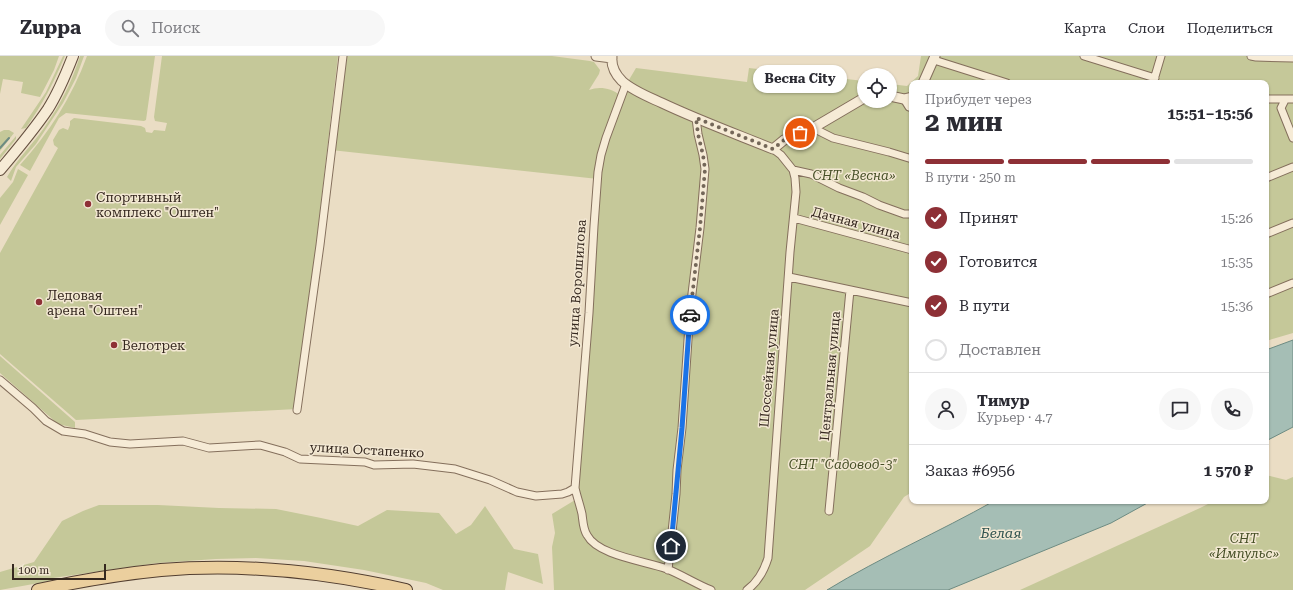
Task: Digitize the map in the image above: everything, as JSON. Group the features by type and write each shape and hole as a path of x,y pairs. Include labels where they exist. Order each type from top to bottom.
{"main road":[{"path":"0,170 31,132 48,108 73,56"},
{"path":"38,590 84,580 162,570 211,568 264,569 321,575 376,583 406,590"}],"street":[{"path":"297,410 317,268 343,56"},
{"path":"596,56 612,57 615,71 618,76 635,90 696,118 773,149 781,155 793,170 811,174 879,205 904,214 909,214"},
{"path":"1084,56 1151,80"},
{"path":"1154,80 1161,56"},
{"path":"1251,56 1256,58 1293,58"},
{"path":"924,80 935,58 997,80"},
{"name":"улица Ворошилова","path":"626,84 606,138 598,172 589,313 575,488 586,535 593,543 605,550 624,557 668,570 711,590"},
{"path":"897,97 908,98"},
{"path":"1269,99 1293,99"},
{"path":"1285,100 1281,108 1293,138"},
{"path":"773,149 784,140 812,128 857,102"},
{"path":"668,570 682,428 690,310 700,228 705,169 696,118"},
{"path":"812,128 833,138 909,158"},
{"path":"1269,177 1293,167"},
{"name":"Шоссейная улица","path":"746,590 758,580 765,568 768,558 779,392 796,192 793,170"},
{"name":"Дачная улица","path":"794,218 909,249"},
{"path":"1269,233 1293,223"},
{"path":"789,277 909,302"},
{"path":"1269,293 1293,284"},
{"name":"Центральная улица","path":"829,512 850,290"},
{"name":"улица Остапенко","path":"0,380 46,420 63,431 85,434 110,442 130,444 183,441 209,448 260,445 285,452 300,459 455,468 490,480 517,492 536,496 562,494 575,488"}],"green space":[{"path":"0,56 59,56 54,70 40,97 21,93 23,82 3,79 0,94"},
{"path":"63,56 65,56 42,102 26,128 21,129 46,92"},
{"path":"80,56 84,56 76,78 63,103 36,144 16,167 11,181 7,177 55,111 65,93"},
{"path":"87,56 155,56 146,120 66,113 59,118 30,171 20,165 41,140 59,114 74,86"},
{"path":"162,56 338,56 306,345 297,409 76,420 0,354 0,253 58,148 54,145 53,140 59,130 63,128 68,130 70,121 74,118 141,126 145,128 146,132 152,133 154,130 165,131 167,123 155,121 154,117"},
{"path":"343,56 552,56 590,61 594,62 600,70 589,90 605,88 620,95 636,68 747,82 749,68 857,80 857,108 897,108 897,85 907,86 909,84 909,494 904,497 870,546 805,590 554,590 552,547 555,533 552,514 575,500 583,532 577,499 598,179 331,150"},
{"path":"921,56 1293,56 1293,333 1269,340 1269,80 914,80 918,76"},
{"path":"9,130 14,133 0,151 0,132"},
{"path":"16,136 16,139 0,159 0,155"},
{"path":"18,169 28,175 0,225 0,198 13,182"},
{"path":"0,356 75,422 75,428 58,424 0,373"},
{"name":"СНТ «Импульс»","path":"1269,476 1286,480 1293,477 1293,590 1020,590 1208,504 1269,504"},
{"path":"99,505 158,505 276,509 358,526 387,510 439,513 456,534 471,525 485,506 514,549 538,554 543,584 508,572 505,590 443,590 426,583 364,570 304,561 256,558 157,563 53,578 50,581 0,590 0,572 34,562 62,521"}],"water":[{"path":"1293,340 1293,427 1269,439 1269,349"},
{"name":"Белая","path":"988,504 1146,504 1111,523 948,590 827,590"}],"waterway":[{"path":"0,148 9,138"}],"way so far":[{"path":"690,315 705,169 696,118 773,149 784,140 800,133"}],"place":[{"name":"Весна City","path":"800,133"},
{"name":"Спортивный комплекс \"Оштен\"","path":"88,204"},
{"name":"Ледовая арена \"Оштен\"","path":"39,302"},
{"name":"Велотрек","path":"114,345"}],"route":[{"path":"671,546 682,428 690,315"}],"park label":[{"name":"СНТ «Весна»","path":"854,175"},
{"name":"СНТ \"Садовод-3\"","path":"843,464"}]}
